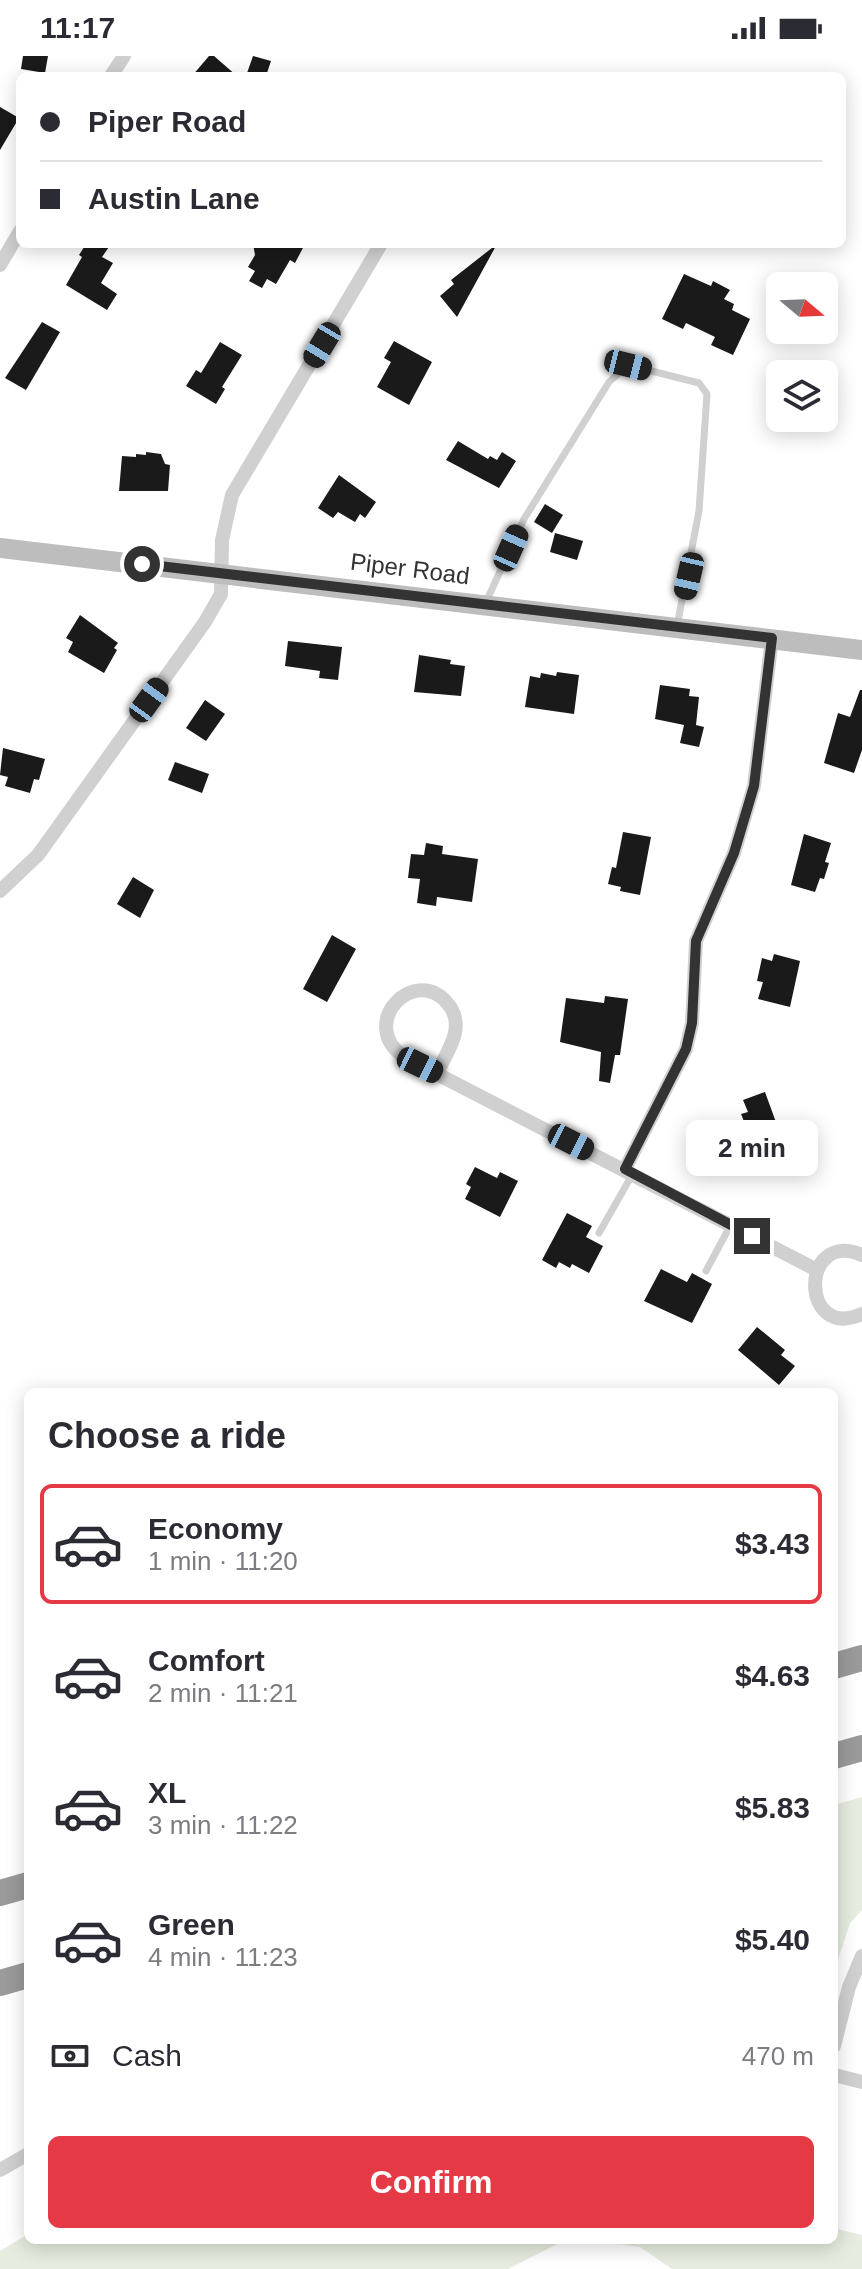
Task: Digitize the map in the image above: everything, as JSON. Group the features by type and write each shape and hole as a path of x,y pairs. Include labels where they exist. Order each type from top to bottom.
{"highway":[{"path":"838,1665 862,1658"},
{"path":"838,1755 862,1748"},
{"path":"0,1893 24,1886"},
{"path":"0,1983 24,1976"}],"street":[{"path":"0,265 16,238"},
{"path":"0,891 38,855 205,622 221,594 222,540 232,495 379,248"},
{"name":"Piper Road","path":"0,548 862,650"},
{"path":"629,1171 686,1049 692,1023 696,941 734,853 754,786 772,638"},
{"path":"437,1073 454,1036 454,1015 448,1003 437,994 424,990 411,992 399,998 390,1009 386,1022 387,1036 399,1053 437,1073 629,1171 817,1270"},
{"path":"862,1255 837,1253 825,1259 817,1270 814,1282 815,1295 826,1311 844,1318 862,1314"},
{"path":"838,2030 849,1987 862,1956"},
{"path":"838,2076 862,2082"},
{"path":"0,2170 24,2156"}],"lane":[{"path":"485,604 524,519 609,382 628,365 699,383 707,394 699,511 677,627"},
{"path":"599,1233 629,1171"},
{"path":"706,1271 731,1224"}],"shaded area":[{"path":"862,1797 862,1910 850,1923 838,1960 838,1804"},
{"path":"838,2229 862,2235 862,2269 672,2269 640,2247 619,2244 838,2244"},
{"path":"24,2236 24,2244 557,2244 508,2269 0,2269 0,2251"}],"building":[{"path":"23,56 48,56 45,72 21,69"},
{"path":"209,56 214,56 232,72 195,72"},
{"path":"253,56 271,61 267,72 247,72"},
{"path":"0,107 16,116 16,123 0,150"},
{"path":"83,248 108,248 102,257 113,263 101,283 117,294 107,310 66,285 82,257 79,255"},
{"path":"254,248 303,248 295,263 290,260 276,284 267,279 262,288 249,281 255,271 248,267 255,255"},
{"path":"495,248 457,317 440,296 454,284 451,280"},
{"path":"684,274 711,286 713,281 730,290 724,299 734,304 732,310 750,319 733,355 711,345 715,337 686,323 683,329 662,319"},
{"path":"42,322 60,332 26,390 5,378"},
{"path":"394,341 432,362 409,405 377,387 391,362 384,358"},
{"path":"220,342 242,355 222,387 225,389 216,404 186,386 196,370 201,373"},
{"path":"458,441 488,459 490,456 497,460 502,452 516,461 499,488 446,460"},
{"path":"146,452 161,454 165,464 170,465 168,491 119,491 122,456 136,457 136,454 146,455"},
{"path":"339,475 376,502 365,518 360,514 355,522 338,512 333,518 318,508"},
{"path":"545,504 563,515 552,533 534,522"},
{"path":"555,533 583,541 577,560 550,552"},
{"path":"80,615 118,643 104,673 68,652 73,642 66,638"},
{"path":"288,641 342,647 338,680 319,678 320,671 285,666"},
{"path":"419,655 451,660 450,664 465,666 461,696 414,692"},
{"path":"557,672 579,675 574,714 525,707 530,676 540,678 541,673 556,676"},
{"path":"660,685 690,689 689,696 699,697 696,725 704,727 699,747 680,743 684,725 655,719"},
{"path":"860,690 862,750 854,773 824,763 838,713 850,717"},
{"path":"205,700 225,714 206,741 186,728"},
{"path":"3,748 45,759 39,780 34,779 30,793 5,786 8,777 0,775"},
{"path":"175,762 209,774 202,793 168,780"},
{"path":"623,832 651,837 640,895 620,891 621,887 608,884 612,867 616,868"},
{"path":"804,834 831,843 824,879 820,878 815,892 791,885"},
{"path":"426,843 443,846 442,854 478,859 472,902 437,897 436,906 417,903 420,879 408,878 411,854 424,855"},
{"path":"133,877 154,890 140,918 117,904"},
{"path":"332,935 356,949 327,1002 303,989"},
{"path":"774,954 800,961 790,1007 758,999 763,982 757,981 762,958 772,961"},
{"path":"605,996 628,999 620,1055 615,1055 610,1083 599,1081 601,1052 560,1042 566,998 604,1003"},
{"path":"765,1092 781,1136 777,1137 782,1151 759,1160 753,1143 746,1145 740,1126 745,1124 741,1114 748,1112 743,1100"},
{"path":"475,1167 497,1178 500,1172 518,1181 500,1217 465,1199 471,1187 466,1184"},
{"path":"567,1213 592,1226 586,1237 603,1246 589,1273 572,1264 570,1268 559,1262 556,1268 542,1260"},
{"path":"661,1269 687,1282 692,1273 712,1284 692,1323 644,1301"},
{"path":"757,1327 785,1350 781,1355 795,1366 779,1385 738,1350"}],"route":[{"path":"142,564 772,638 759,759 749,806 734,853 696,941 690,1035 673,1080 625,1169 752,1236"}]}
